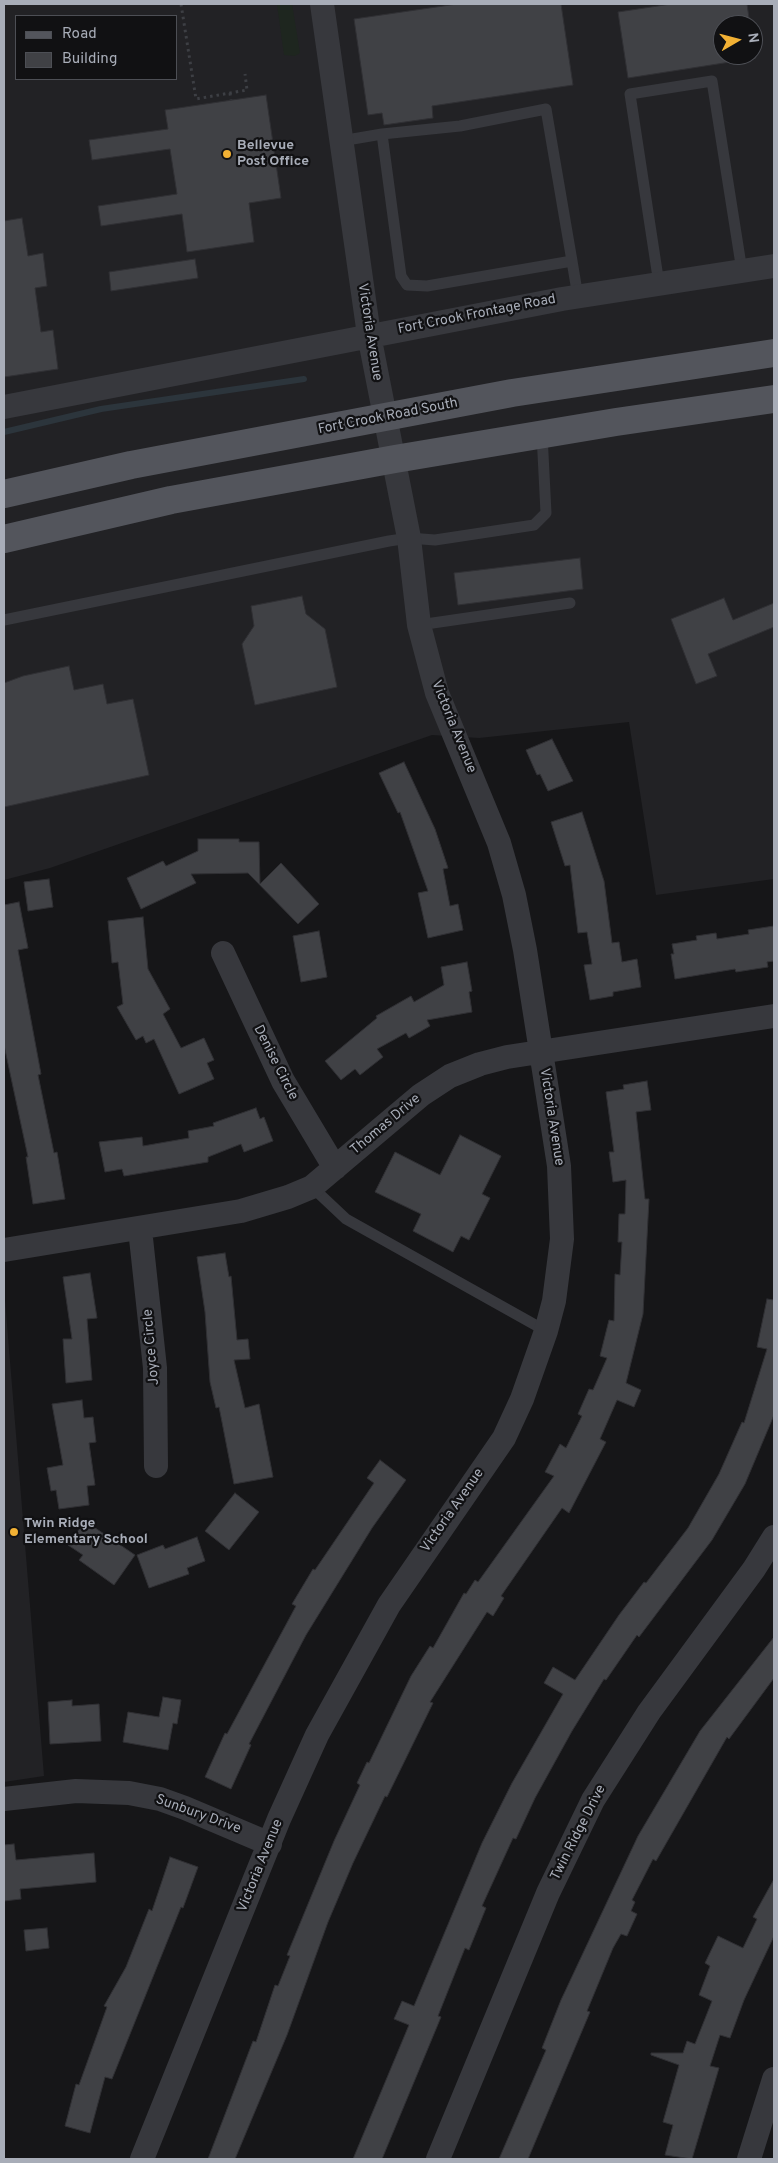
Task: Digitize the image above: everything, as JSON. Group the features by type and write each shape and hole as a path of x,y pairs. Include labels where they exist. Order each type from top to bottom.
{"main road":[{"name":"Fort Crook Road South","path":"10,495 131,465 512,393 774,353"},
{"path":"4,539 171,500 395,459 542,434 774,399"}],"street":[{"name":"Victoria Avenue","path":"142,2159 270,1844 317,1736 354,1664 389,1605 504,1438 537,1361 546,1331 559,1269 562,1202 559,1166 525,950 512,886 499,843 437,693 419,625 409,538 395,459 369,335 322,4"},
{"name":"Fort Crook Frontage Road","path":"4,407 369,335 578,297 774,266"},
{"name":"Denise Circle","path":"223,953 283,1081 335,1168"},
{"name":"Thomas Drive","path":"4,1250 241,1211 312,1186 421,1095 450,1076 480,1064 774,1016"},
{"name":"Joyce Circle","path":"140,1228 155,1368 156,1466"},
{"name":"Twin Ridge Drive","path":"438,2159 548,1894 593,1800 649,1712 754,1569 774,1537"},
{"name":"Sunbury Drive","path":"4,1799 76,1791 129,1793 177,1805 254,1835 270,1844"},
{"path":"749,2159 774,2079"}],"lane":[{"path":"660,284 630,94 666,88 712,81 742,271"},
{"path":"341,141 382,134 460,126 546,109 578,297"},
{"path":"382,134 401,276 407,285 427,286 572,261"},
{"path":"4,620 409,538 435,540 534,525 546,513 542,434"},
{"path":"419,625 570,603"},
{"path":"312,1186 346,1219 546,1331"}],"path":[{"path":"181,4 196,99 247,90 245,74"},
{"path":"230,93 231,100"}],"shaded area":[{"path":"4,4 774,4 774,879 656,895 629,722 479,738 432,735 50,868 4,880"},
{"path":"277,4 292,4 300,53 295,56 284,55"},
{"name":"Twin Ridge Elementary School","path":"4,1288 44,1776 4,1782"}],"building":[{"path":"457,4 561,4 573,85 432,106 433,118 384,125 382,113 368,115 354,19"},
{"path":"671,4 747,4 749,15 713,15 713,65 628,78 618,12"},
{"name":"Bellevue Post Office","path":"266,95 281,198 249,203 254,242 187,252 182,214 101,226 98,206 177,194 170,149 92,160 89,140 168,129 165,110"},
{"path":"22,218 28,256 43,253 47,286 35,288 41,332 53,330 58,369 4,377 4,221"},
{"path":"195,259 198,278 111,291 109,272"},
{"path":"580,558 583,589 458,605 454,573"},
{"path":"302,596 306,614 325,629 337,687 255,705 242,644 254,626 251,606"},
{"path":"724,598 733,620 774,603 774,627 708,654 717,676 696,684 671,619"},
{"path":"69,666 74,690 103,684 107,704 133,699 149,775 4,807 4,683 23,676"},
{"path":"552,739 573,781 548,791 540,774 537,775 526,750"},
{"path":"404,762 435,829 448,868 443,869 450,906 458,904 463,930 428,938 418,893 428,891 400,812 398,813 379,773"},
{"path":"582,812 604,881 612,943 619,942 622,962 637,959 641,987 613,992 613,996 590,1000 584,965 592,964 587,932 578,933 570,865 565,866 551,822"},
{"path":"198,839 239,839 239,842 259,842 260,884 281,863 319,904 298,924 248,873 191,874 196,883 141,909 127,878 163,861 166,866 198,851"},
{"path":"49,879 53,907 28,911 24,882"},
{"path":"19,902 28,948 18,950 41,1074 38,1075 54,1153 57,1152 65,1199 33,1204 26,1157 28,1157 4,1045 4,905"},
{"path":"143,917 148,969 170,1009 163,1014 181,1048 204,1038 214,1060 207,1063 214,1079 179,1094 154,1039 146,1043 143,1036 136,1040 117,1007 123,1004 118,962 112,963 108,921"},
{"path":"774,926 774,961 767,962 768,967 736,972 735,969 675,979 671,954 674,954 672,944 697,940 696,936 716,933 717,939 749,934 748,930"},
{"path":"319,931 327,977 301,982 293,936"},
{"path":"467,962 472,991 469,992 472,1012 427,1020 430,1026 409,1038 406,1033 377,1049 383,1057 360,1075 355,1069 341,1080 325,1061 377,1018 376,1016 411,996 414,1002 444,985 441,967"},
{"path":"647,1081 651,1110 636,1112 645,1199 649,1199 643,1314 626,1383 641,1390 634,1407 617,1400 600,1439 606,1442 569,1513 562,1508 501,1596 504,1598 493,1616 487,1612 430,1702 433,1703 353,1863 328,1922 287,2035 235,2159 208,2159 253,2041 256,2042 275,1985 278,1986 290,1956 287,1955 334,1841 360,1785 357,1783 367,1762 369,1763 411,1676 430,1646 433,1648 464,1593 466,1594 475,1580 478,1582 554,1476 545,1472 560,1444 566,1448 582,1416 578,1414 589,1389 593,1390 607,1358 600,1356 609,1320 614,1321 615,1274 620,1275 622,1242 618,1242 619,1214 625,1214 626,1180 613,1182 609,1152 614,1152 606,1092 624,1089 623,1085"},
{"path":"256,1108 260,1119 264,1117 273,1141 244,1152 241,1144 208,1157 208,1162 124,1176 122,1169 105,1172 99,1142 142,1137 143,1146 189,1138 188,1131 214,1126 213,1123"},
{"path":"460,1135 501,1156 482,1194 490,1198 469,1240 461,1236 453,1252 413,1231 421,1214 375,1192 395,1152 440,1175"},
{"path":"225,1253 229,1277 231,1276 237,1340 248,1339 250,1359 234,1360 245,1408 259,1404 273,1477 234,1484 219,1407 216,1408 210,1382 205,1312 197,1257"},
{"path":"90,1273 97,1318 87,1319 92,1380 66,1383 63,1339 72,1339 63,1277"},
{"path":"767,1299 774,1300 774,1415 745,1484 712,1540 639,1637 637,1635 606,1680 604,1679 572,1731 535,1798 516,1839 513,1838 482,1906 486,1908 469,1950 465,1948 438,2016 441,2017 382,2159 353,2159 409,2025 394,2019 402,2001 414,2006 482,1843 512,1783 563,1694 544,1683 553,1667 575,1680 619,1615 688,1528 719,1474 742,1422 744,1423 767,1349 757,1347"},
{"path":"82,1400 84,1418 93,1417 96,1442 89,1443 95,1485 87,1486 89,1505 59,1509 56,1490 51,1491 47,1468 63,1465 52,1404"},
{"path":"380,1460 406,1480 372,1528 306,1635 249,1744 251,1745 231,1789 205,1777 225,1733 227,1734 296,1606 292,1604 313,1569 315,1570 374,1483 367,1478"},
{"path":"235,1493 259,1512 229,1550 205,1531"},
{"path":"85,1521 135,1555 114,1585 79,1560 83,1555 68,1545"},
{"path":"197,1537 205,1561 187,1568 189,1574 149,1588 137,1555 163,1545 165,1549"},
{"path":"774,1637 774,1678 729,1739 727,1737 656,1861 653,1859 632,1900 635,1902 631,1911 637,1914 627,1936 621,1934 613,1948 587,2011 590,2012 528,2159 499,2159 546,2050 542,2048 561,2000 638,1836 700,1731"},
{"path":"163,1697 181,1700 177,1724 173,1723 168,1750 123,1742 128,1712 159,1717"},
{"path":"72,1700 72,1706 99,1704 101,1741 50,1744 48,1702"},
{"path":"14,1844 16,1860 94,1853 96,1882 20,1889 21,1899 4,1901 4,1845"},
{"path":"170,1857 198,1867 183,1908 181,1907 112,2079 105,2077 90,2133 65,2126 76,2084 79,2085 107,2007 104,2006 126,1967 149,1909 152,1911"},
{"path":"774,1879 774,1936 744,2000 730,2038 720,2035 710,2066 719,2068 692,2159 665,2155 673,2125 663,2122 679,2065 651,2055 651,2053 683,2053 687,2041 695,2044 712,2001 699,1995 710,1966 705,1963 718,1936 743,1948 757,1919 753,1917"},
{"path":"47,1928 49,1948 26,1951 24,1930"}],"waterway":[{"path":"4,432 101,409 304,379"}],"place":[{"name":"Bellevue Post Office","path":"227,154"},
{"name":"Twin Ridge Elementary School","path":"14,1532"}]}
